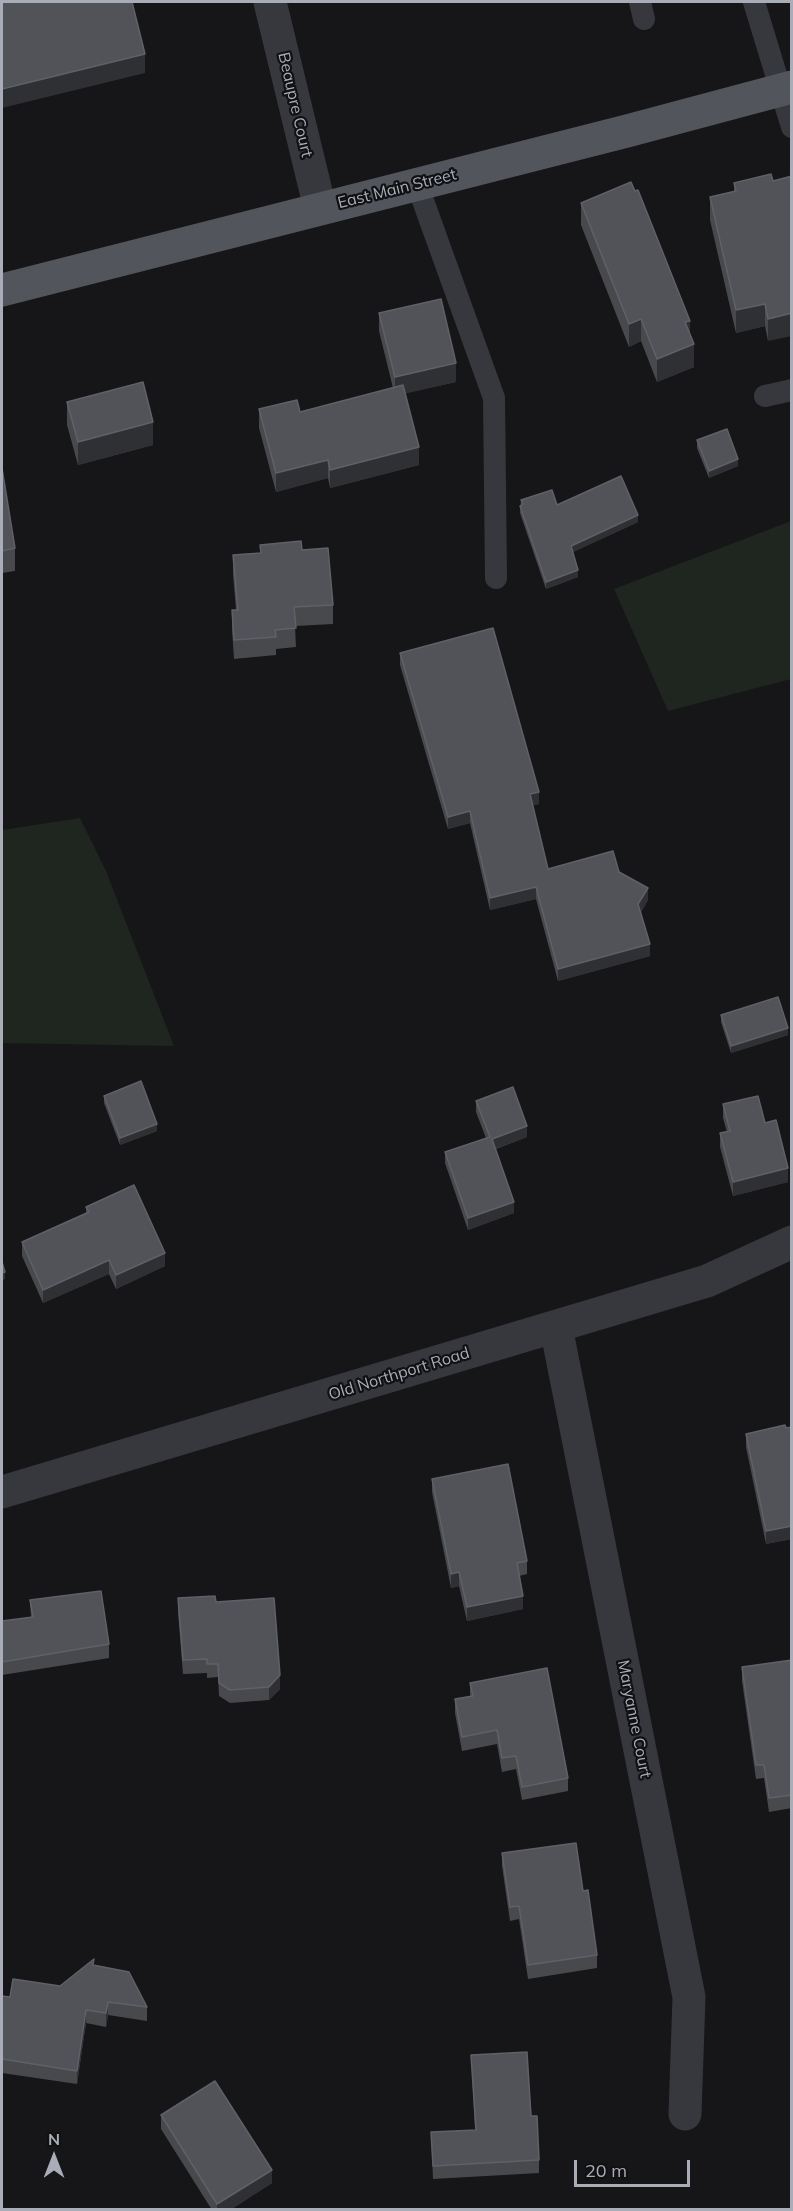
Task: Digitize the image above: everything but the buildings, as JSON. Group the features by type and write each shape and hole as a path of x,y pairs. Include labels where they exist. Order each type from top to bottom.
{"main road":[{"name":"East Main Street","path":"2,290 786,89"}],"street":[{"name":"Beaupre Court","path":"270,2 320,208"},
{"name":"Old Northport Road","path":"2,1492 707,1281 792,1242"},
{"name":"Maryanne Court","path":"556,1327 689,1997 686,2114"}],"lane":[{"path":"754,2 786,89 792,127"},
{"path":"417,184 494,398 496,578"},
{"path":"765,396 792,390"}],"shaded area":[{"path":"791,521 791,679 668,711 614,589"},
{"path":"80,818 106,871 174,1046 2,1043 2,830"}]}
